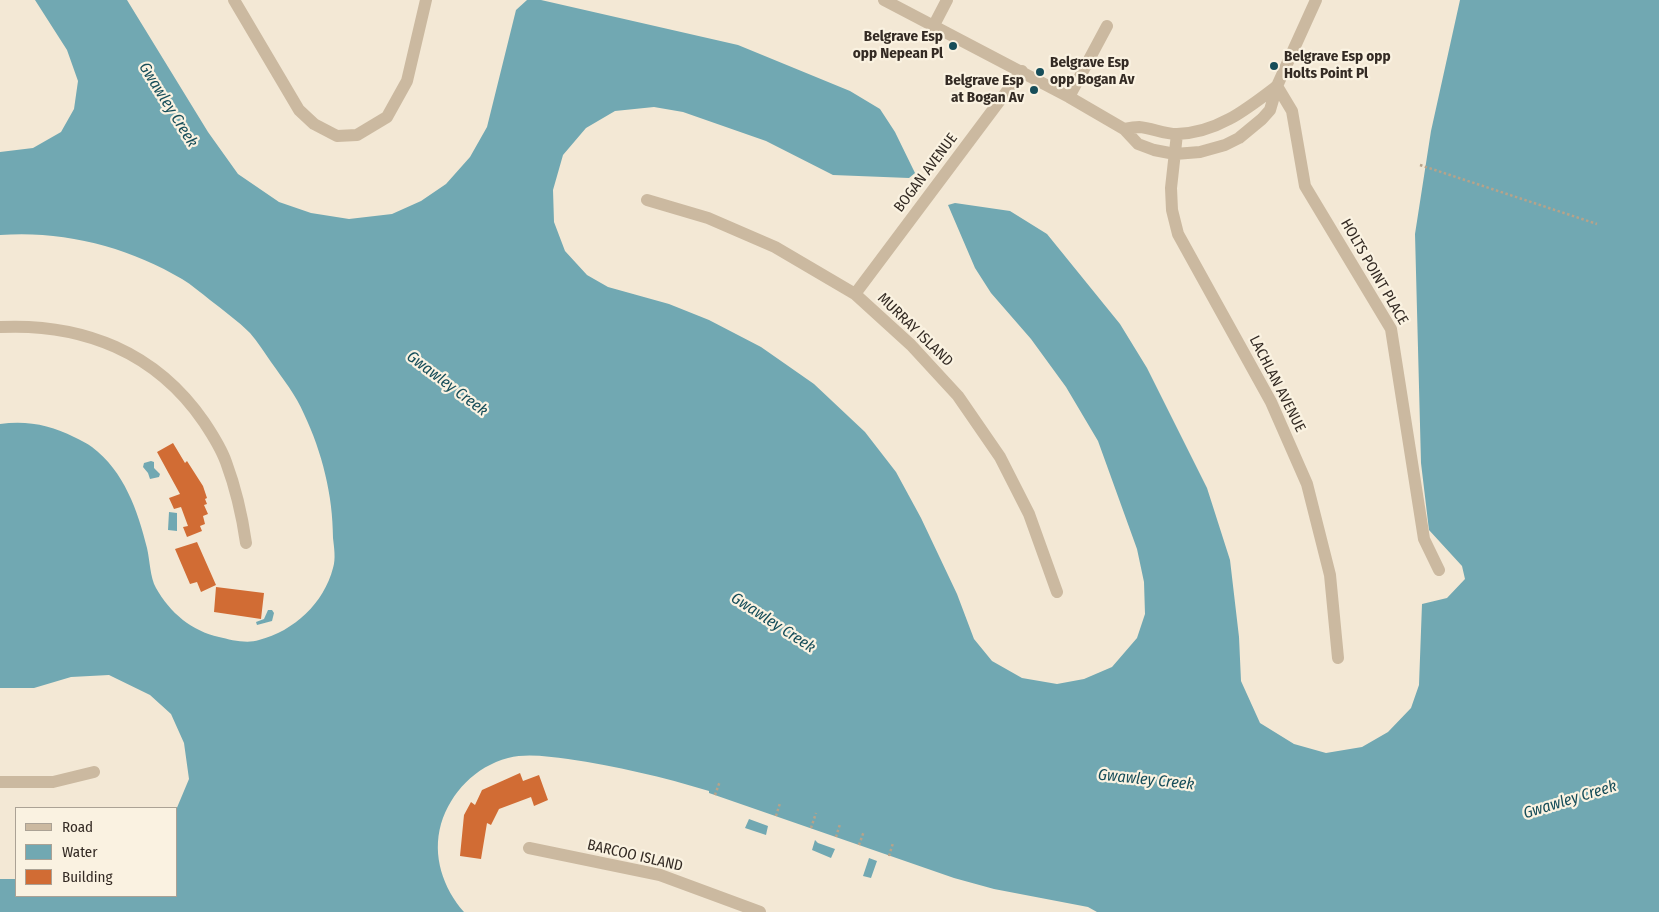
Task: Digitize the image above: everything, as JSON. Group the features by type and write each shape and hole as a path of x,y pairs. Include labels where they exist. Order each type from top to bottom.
{"street":[{"path":"234,0 299,110 314,124 337,136 357,135 387,117 407,81 426,0"},
{"path":"884,0 1069,97 1124,129 1138,144 1154,150 1175,154 1209,150 1239,138 1270,110 1277,86 1316,0"},
{"path":"934,25 947,0"},
{"path":"1069,97 1107,26"},
{"name":"BOGAN AVENUE","path":"855,294 1022,71"},
{"path":"1124,129 1140,127 1177,134 1202,130 1221,124 1247,109 1277,86"},
{"name":"HOLTS POINT PLACE","path":"1277,86 1292,111 1305,186 1391,330 1424,539 1439,570"},
{"name":"LACHLAN AVENUE","path":"1177,134 1171,188 1172,210 1178,234 1272,402 1307,484 1330,575 1338,658"},
{"name":"MURRAY ISLAND","path":"647,200 708,218 775,247 855,294 911,345 958,396 1000,457 1029,514 1056,592"},
{"path":"0,327 51,328 113,344 145,362 173,385 194,408 225,460 240,507 246,543"},
{"path":"0,782 53,782 94,772"},
{"name":"BARCOO ISLAND","path":"529,848 660,876 760,912"}],"path":[{"path":"1420,165 1597,224"},
{"path":"716,795 720,781"},
{"path":"776,816 780,803"},
{"path":"811,828 816,813"},
{"path":"836,837 840,824"},
{"path":"859,845 864,831"},
{"path":"889,856 893,842"}],"water":[{"name":"Gwawley Creek","path":"35,0 127,0 208,132 238,174 279,202 311,213 349,219 392,214 421,201 446,184 470,157 487,127 516,10 527,0 541,0 738,45 850,91 880,109 895,132 915,173 909,178 833,175 766,141 683,112 654,107 615,111 586,128 563,155 553,190 554,222 565,251 587,275 608,287 669,304 709,320 761,347 814,384 865,432 896,472 921,518 957,594 974,639 992,661 1022,678 1057,684 1084,679 1112,667 1137,638 1145,614 1144,582 1137,549 1098,441 1066,387 1031,339 991,293 975,268 948,205 955,203 1010,211 1047,234 1120,324 1147,368 1207,488 1230,560 1239,637 1241,681 1260,723 1294,744 1326,753 1362,747 1388,732 1411,708 1419,685 1422,604 1447,598 1465,579 1462,566 1429,530 1421,463 1415,234 1431,131 1460,0 1659,0 1659,912 1097,912 1088,907 994,889 954,878 709,793 709,791 674,781 586,762 531,756 508,758 496,762 475,774 458,791 445,812 441,824 438,848 441,871 450,893 464,912 0,912 0,879 15,879 15,897 178,897 177,807 189,779 184,743 171,714 150,695 109,675 71,677 34,688 0,688 0,424 29,423 56,429 88,444 103,457 121,480 134,506 156,588 168,605 183,620 209,634 249,642 272,636 284,630 306,614 323,593 329,581 335,557 329,490 316,443 297,400 250,333 186,281 140,258 94,243 71,238 47,235 0,235 0,152 33,148 61,132 74,109 78,81 67,50"},
{"path":"154,462 154,468 160,474 159,477 150,479 143,467 144,463"},
{"path":"169,512 177,513 177,531 168,530"},
{"path":"268,610 272,610 274,613 272,621 257,625 256,622 264,619"},
{"path":"749,819 768,826 766,835 745,828"},
{"path":"815,840 818,843 835,849 831,858 812,850"},
{"path":"869,858 877,861 871,878 863,876"}],"building":[{"path":"173,443 185,463 187,461 203,486 207,498 205,499 207,504 204,505 208,514 203,516 205,524 200,526 202,531 187,537 183,527 188,526 181,507 174,509 169,498 180,494 157,452"},
{"path":"197,542 216,585 201,592 197,582 190,584 175,549"},
{"path":"216,587 264,593 261,619 214,612"},
{"path":"520,773 523,781 539,775 548,800 534,806 531,797 499,809 491,825 487,823 481,859 460,856 464,815 471,802 475,805 482,790"}],"place":[{"name":"Belgrave Esp opp Nepean Pl","path":"953,46"},
{"name":"Belgrave Esp opp Holts Point Pl","path":"1274,66"},
{"name":"Belgrave Esp opp Bogan Av","path":"1040,72"},
{"name":"Belgrave Esp at Bogan Av","path":"1034,90"}]}
